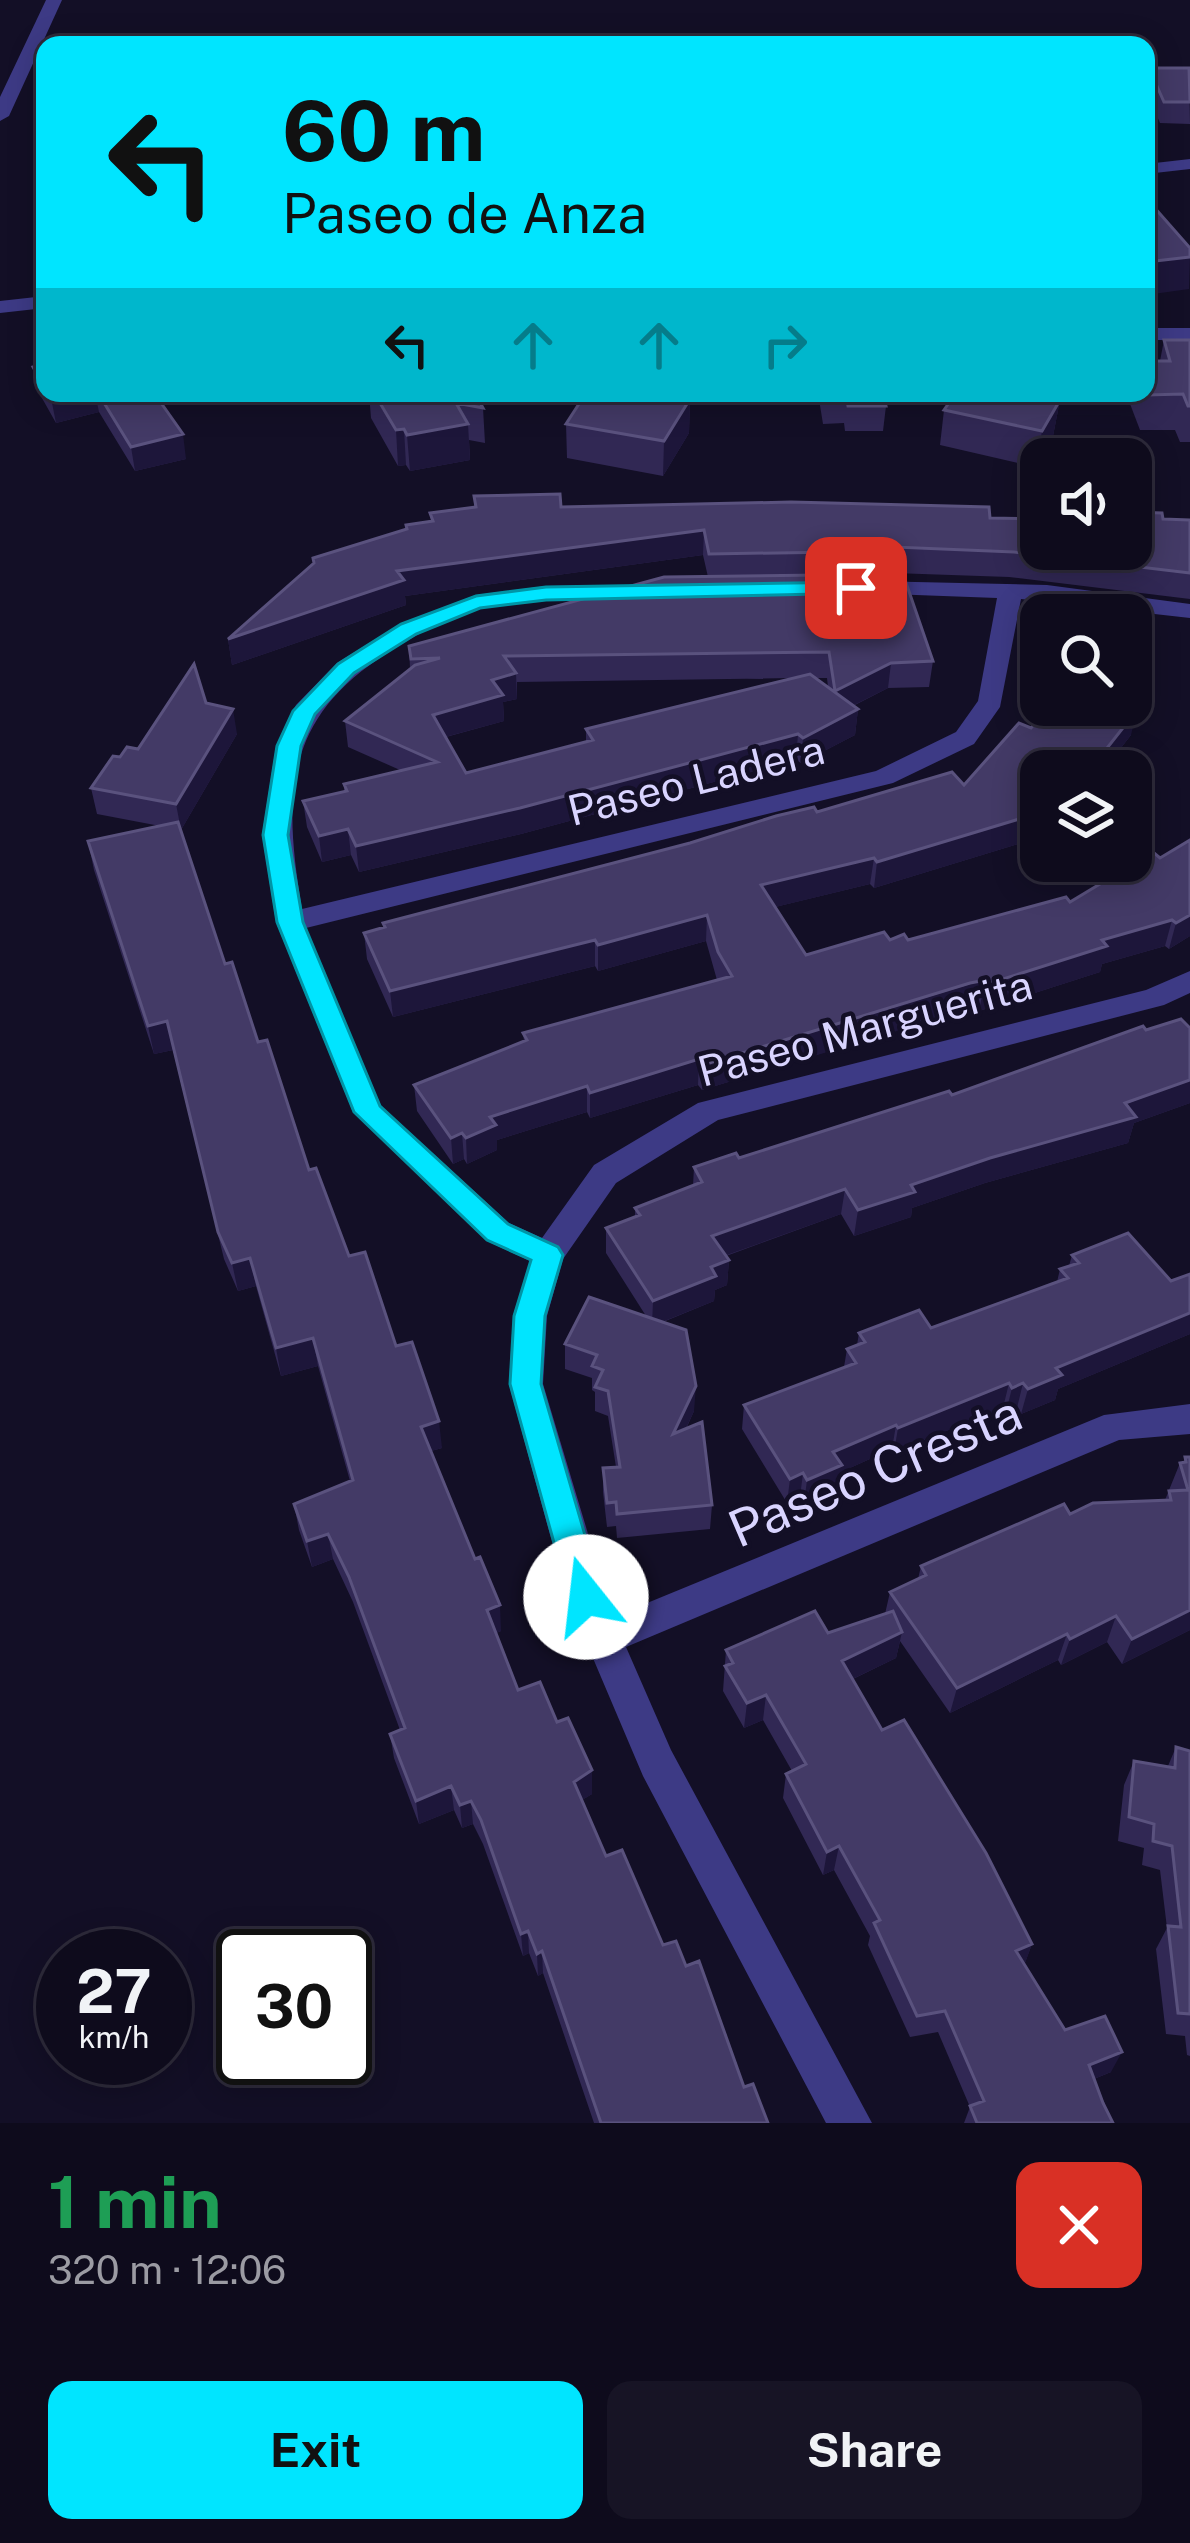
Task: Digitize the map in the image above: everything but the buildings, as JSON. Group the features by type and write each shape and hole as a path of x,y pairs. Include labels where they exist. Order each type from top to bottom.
{"street":[{"path":"37,36 54,0"},
{"path":"0,116 36,39"},
{"path":"1155,169 1190,164"},
{"path":"0,307 36,303"},
{"path":"1155,334 1190,334"},
{"path":"851,589 1047,592 1190,611"},
{"path":"548,1255 497,1232 368,1112 290,922 276,835 289,746 305,711 346,668 409,629 476,602 546,593 687,591"},
{"name":"Paseo Ladera","path":"290,922 884,777 965,738 991,701 1010,593"},
{"name":"Paseo Marguerita","path":"850,2123 657,1763 586,1597 526,1384 530,1316 548,1255 605,1174 709,1111 1154,998 1190,981"},
{"name":"Paseo Cresta","path":"604,1639 1116,1426 1190,1419"}],"route":[{"path":"586,1597 526,1384 530,1316 548,1255 497,1232 368,1112 290,922 276,835 289,746 305,711 346,668 409,629 476,602 546,593 856,588"}]}
